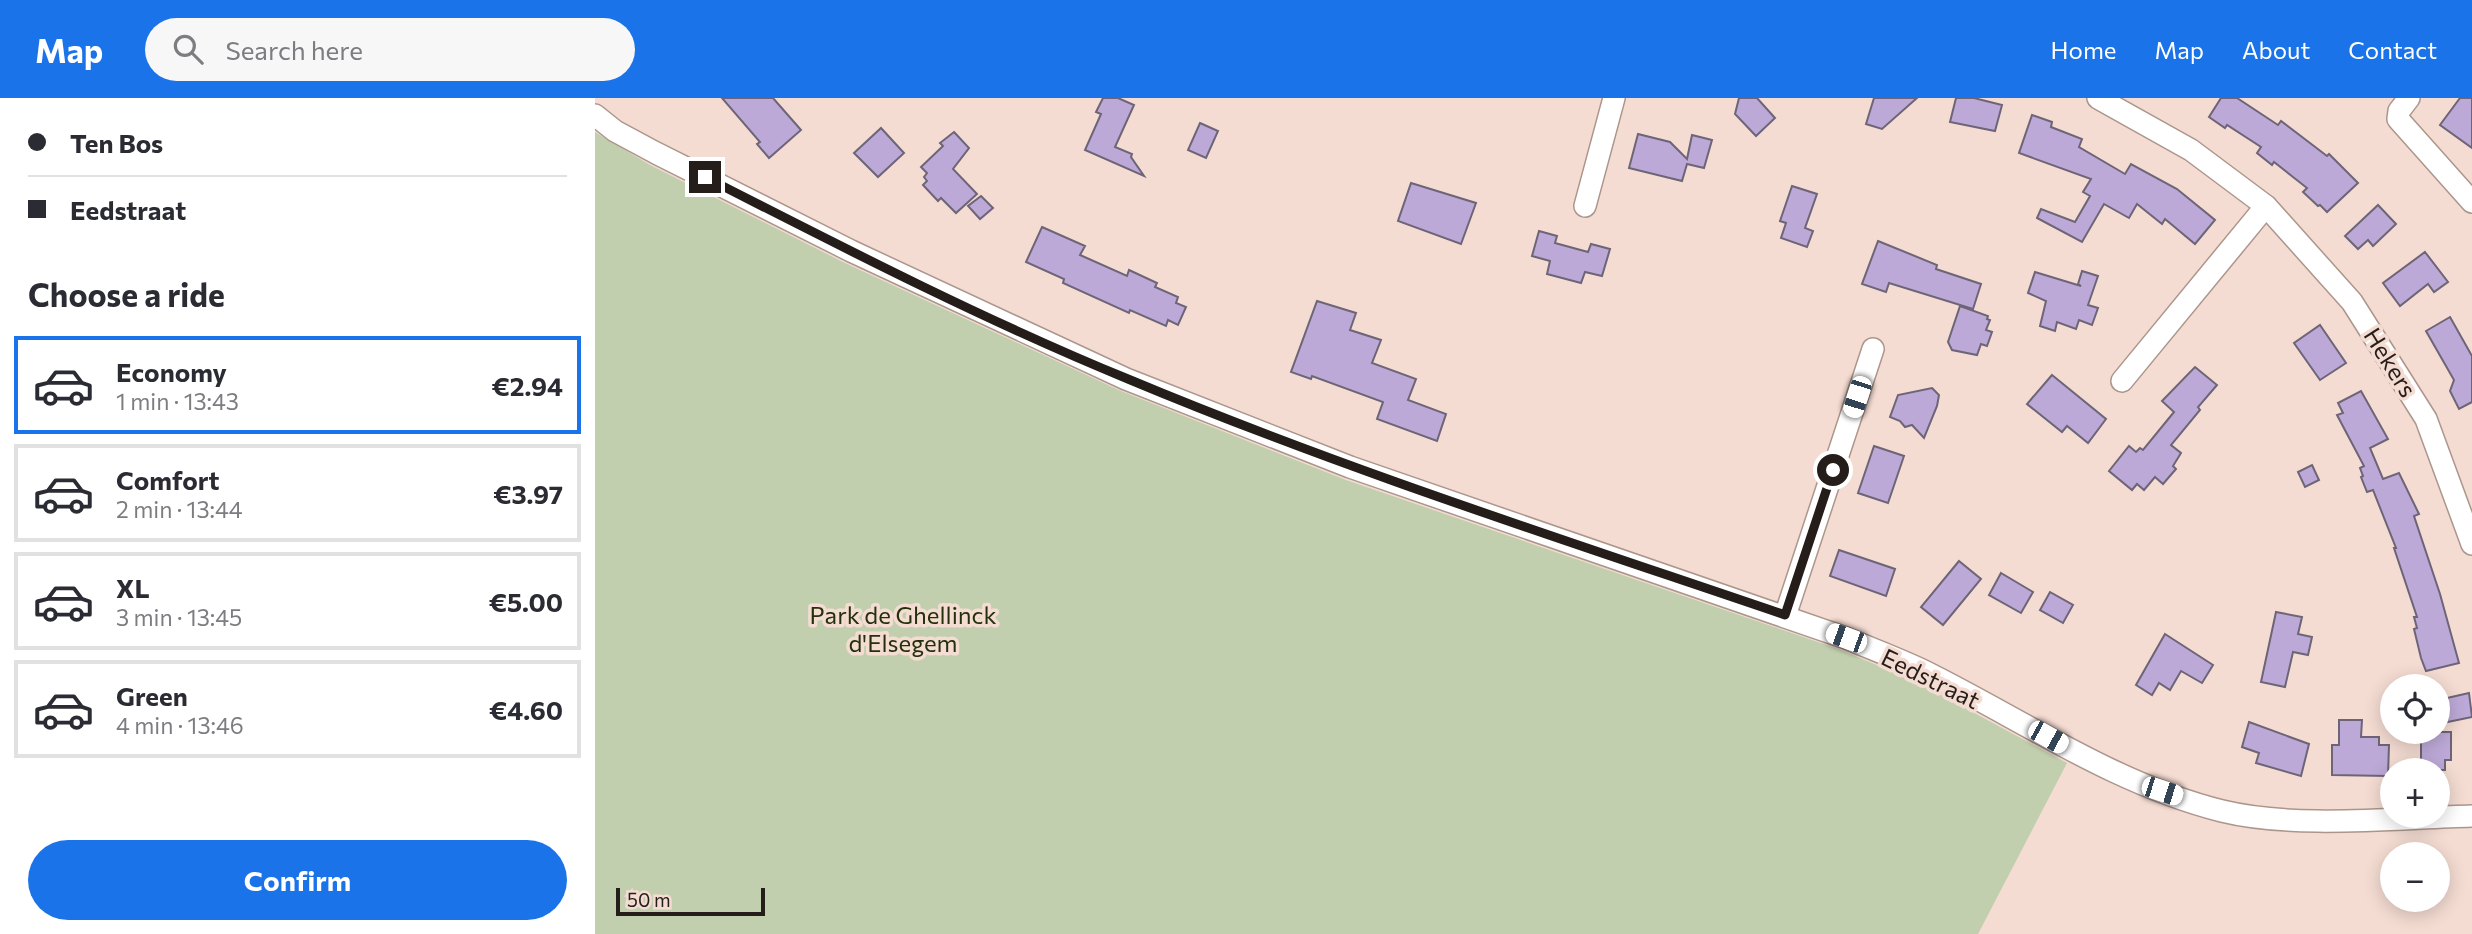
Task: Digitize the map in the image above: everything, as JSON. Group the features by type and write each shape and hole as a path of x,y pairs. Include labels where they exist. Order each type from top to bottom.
{"street":[{"path":"1585,206 1614,98"},
{"path":"2409,98 2399,111 2398,119 2472,202"},
{"name":"Hekers","path":"2102,99 2191,150 2266,206 2352,302 2427,419 2469,522 2472,544"},
{"name":"Eedstraat","path":"595,116 615,131 656,153 851,251 1126,379 1350,467 1785,615 1923,670 2107,769 2141,784 2223,811 2316,819 2472,816"},
{"path":"2122,382 2266,206"},
{"path":"1785,615 1873,349"}],"green space":[{"name":"Park de Ghellinck d'Elsegem","path":"595,132 650,165 845,263 1121,391 1346,480 1841,650 1917,682 2067,763 1978,934 595,934"}],"building":[{"path":"722,98 773,98 801,130 769,158 757,144 760,142"},
{"path":"1103,98 1118,98 1134,105 1115,147 1132,154 1131,157 1144,176 1085,150 1101,114 1096,112"},
{"path":"1739,98 1757,98 1775,118 1756,136 1735,114"},
{"path":"1874,98 1917,98 1882,129 1866,124"},
{"path":"1956,98 1974,98 2002,105 1995,131 1950,122"},
{"path":"2221,98 2237,98 2278,125 2281,121 2327,156 2329,154 2358,183 2327,212 2303,192 2307,188 2274,162 2272,165 2257,153 2261,147 2209,117"},
{"path":"2460,98 2472,98 2472,148 2440,125"},
{"path":"2032,115 2052,122 2051,127 2082,139 2079,147 2125,174 2131,164 2177,189 2215,220 2195,244 2165,219 2162,224 2137,204 2129,218 2104,204 2082,242 2037,218 2041,209 2075,222 2090,196 2083,192 2091,179 2019,153"},
{"path":"1200,123 1218,131 1206,158 1188,150"},
{"path":"881,128 904,153 878,177 854,153"},
{"path":"954,132 969,148 953,169 977,194 956,213 941,198 938,201 923,185 927,181 924,177 927,173 921,167 943,146 940,143"},
{"path":"1638,134 1670,142 1687,159 1692,135 1712,140 1704,168 1687,164 1682,181 1629,168"},
{"path":"1411,183 1476,203 1461,244 1398,221"},
{"path":"1792,186 1817,194 1805,228 1813,231 1807,247 1781,238 1786,223 1780,221"},
{"path":"981,196 993,208 980,219 968,206"},
{"path":"2378,205 2396,224 2373,246 2368,240 2358,249 2345,236"},
{"path":"1042,227 1085,246 1080,255 1127,276 1129,270 1157,283 1155,287 1178,297 1176,303 1186,307 1178,325 1168,320 1166,326 1130,310 1129,313 1063,283 1064,279 1026,262"},
{"path":"1539,231 1557,236 1555,243 1588,252 1591,244 1610,249 1602,276 1585,272 1581,283 1547,274 1550,261 1532,256"},
{"path":"1878,241 1937,265 1936,269 1981,284 1973,309 1889,283 1886,292 1862,284"},
{"path":"2425,252 2448,282 2434,292 2428,284 2400,306 2383,283"},
{"path":"2082,271 2098,276 2088,305 2098,308 2092,325 2079,320 2076,329 2057,322 2055,331 2040,326 2046,301 2028,293 2035,272 2081,286 2078,284"},
{"path":"1317,301 1356,313 1350,330 1381,340 1372,363 1416,379 1408,400 1446,414 1437,441 1377,419 1383,402 1312,376 1311,379 1291,372"},
{"path":"1960,306 1988,316 1987,319 1990,320 1986,330 1992,332 1987,346 1981,344 1977,355 1952,350 1948,342"},
{"path":"2450,317 2472,356 2472,402 2459,409 2450,391 2454,380 2426,331"},
{"path":"2320,325 2346,363 2320,380 2294,343"},
{"path":"2195,367 2217,385 2171,445 2181,453 2173,466 2176,469 2163,484 2155,477 2144,490 2137,484 2132,490 2109,471 2129,446 2136,452 2140,448 2143,450 2174,412 2162,401"},
{"path":"2052,375 2106,419 2088,443 2067,426 2062,432 2027,404"},
{"path":"1932,388 1939,395 1924,438 1912,425 1905,427 1900,421 1890,417 1898,395"},
{"path":"2361,391 2388,439 2370,448 2383,479 2399,473 2419,514 2414,516 2459,663 2426,671 2421,658 2414,629 2417,628 2414,617 2417,617 2396,548 2373,490 2367,492 2361,477 2360,468 2364,466 2337,415 2343,413 2338,403"},
{"path":"1874,446 1904,456 1888,503 1858,493"},
{"path":"2312,465 2319,480 2305,487 2298,472"},
{"path":"1839,550 1895,569 1886,596 1830,576"},
{"path":"1959,561 1981,579 1943,625 1921,607"},
{"path":"2001,573 2033,592 2021,613 1989,595"},
{"path":"2050,592 2073,605 2063,623 2040,610"},
{"path":"2276,612 2302,617 2298,634 2312,637 2308,655 2293,652 2285,687 2261,682"},
{"path":"2165,634 2213,665 2202,683 2181,671 2170,690 2159,683 2152,695 2136,685"},
{"path":"2469,693 2472,717 2450,722 2450,697"},
{"path":"2339,720 2362,720 2361,737 2379,737 2379,745 2389,745 2389,758 2380,758 2380,776 2332,775 2332,745 2339,745"},
{"path":"2249,722 2309,744 2301,776 2256,763 2259,753 2242,747"},
{"path":"2451,732 2451,760 2421,758 2421,744 2450,744"}],"route":[{"path":"705,177 851,251 1126,379 1435,498 1785,615 1833,470"}]}
